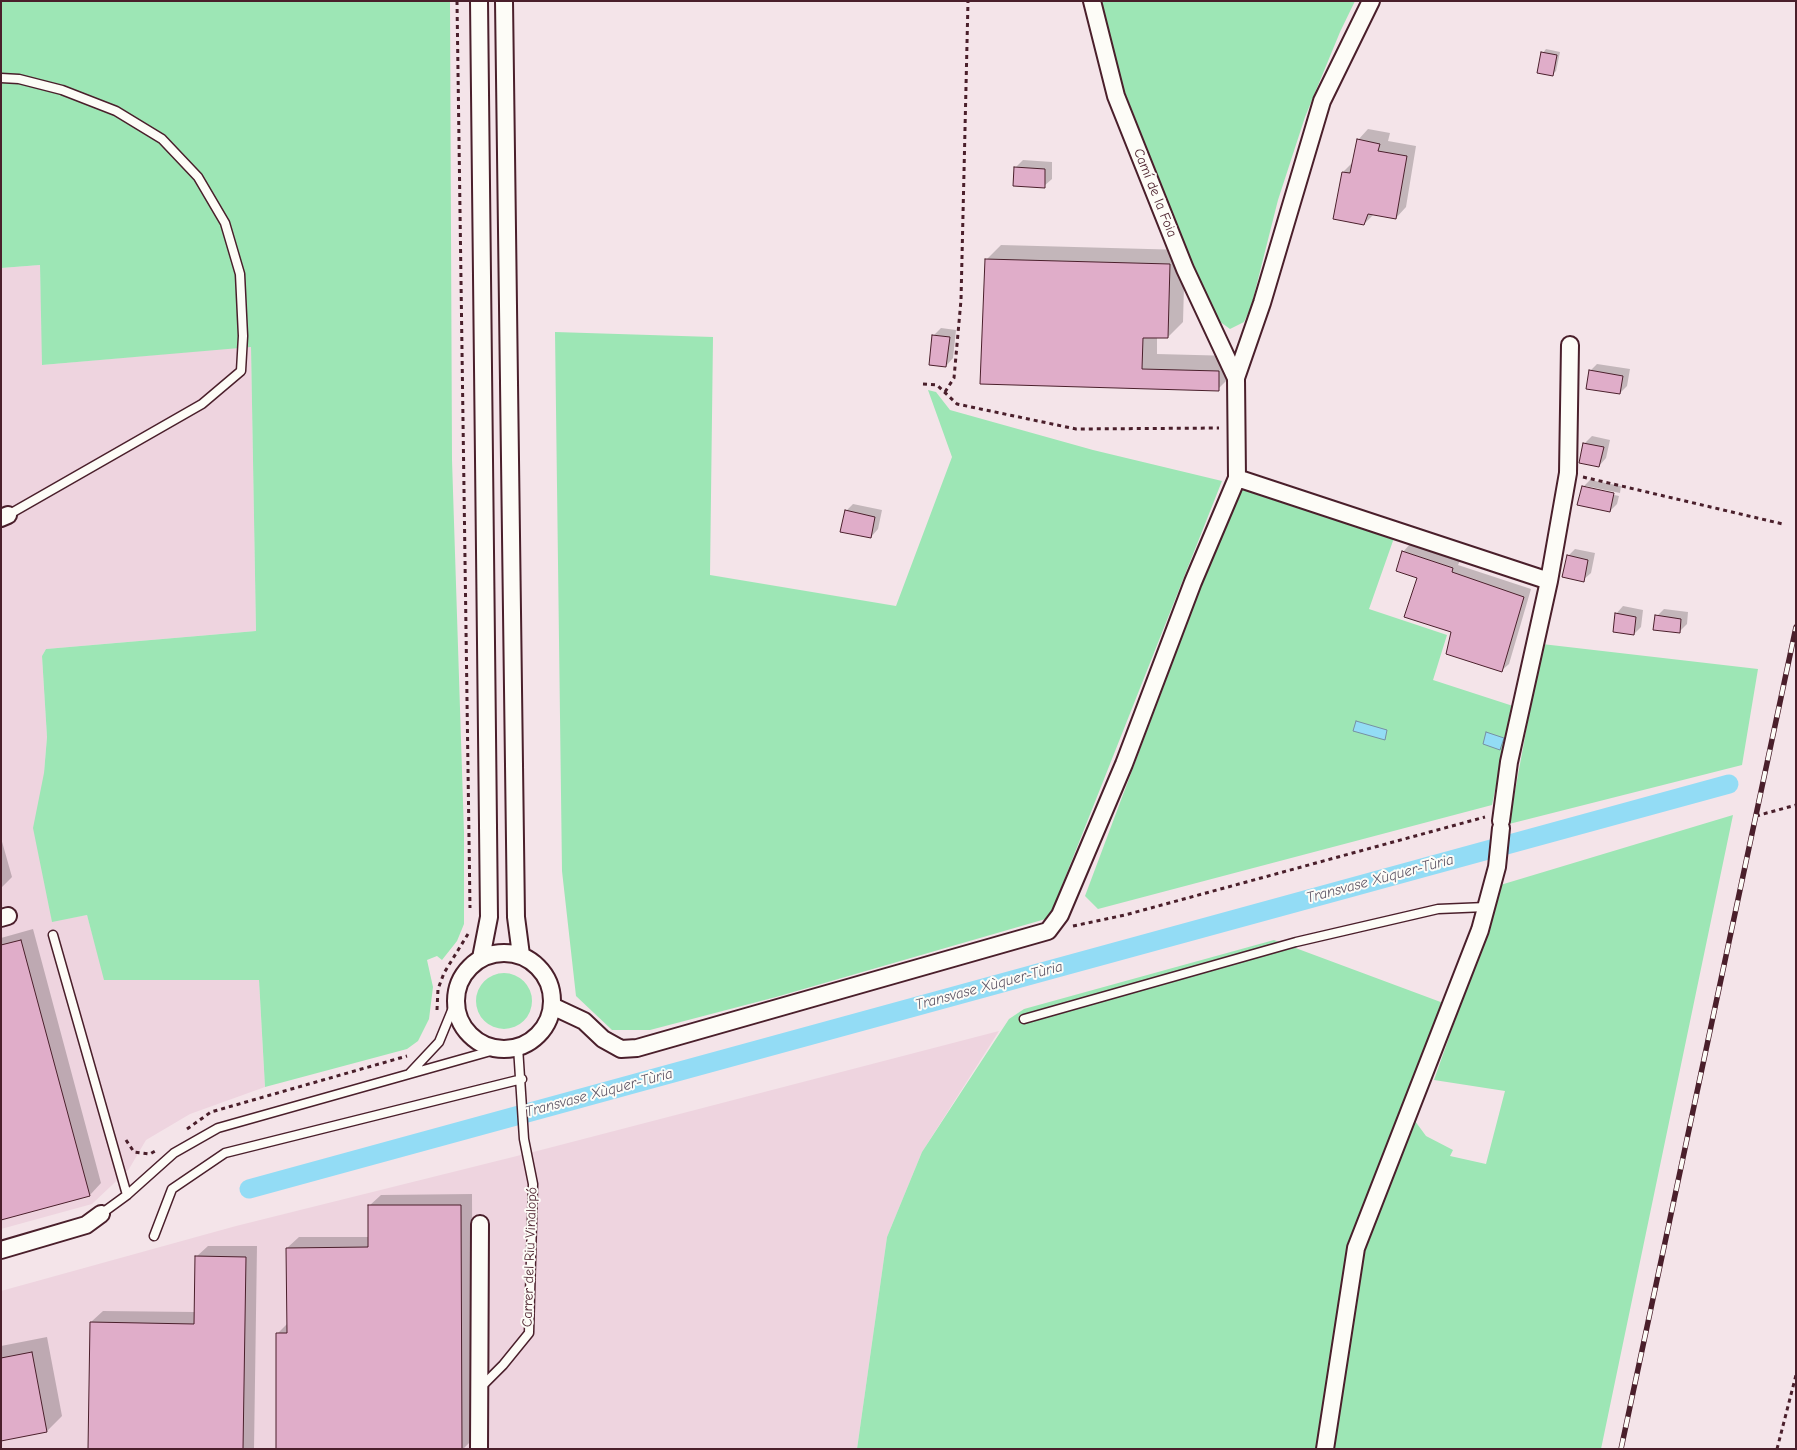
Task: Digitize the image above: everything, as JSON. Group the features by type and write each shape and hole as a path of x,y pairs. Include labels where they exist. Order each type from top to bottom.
{"street":[{"path":"479,1 489,917 481,958"},
{"path":"504,1 516,917 521,955"},
{"name":"Camí de la Foia","path":"1092,1 1116,96 1185,269 1236,378"},
{"path":"552,1006 584,1021 603,1039 621,1049 637,1048 1048,931 1060,914 1124,764 1193,582 1236,478 1236,378 1262,303 1322,101 1371,1"},
{"path":"1325,1449 1356,1248 1480,930 1496,867 1496,822 1549,581 1568,473 1570,345"},
{"path":"1236,478 1549,581"},
{"path":"507,952 521,955 535,963 545,975 551,990 552,1006 549,1020 541,1032 531,1041 518,1047 498,1049 484,1046 464,1029 455,1003 456,989 461,977 470,966 481,958 494,953 507,952"},
{"path":"1,1250 86,1225 101,1214"},
{"path":"479,1449 480,1224"}],"lane":[{"path":"1,78 19,79 62,90 116,111 162,139 198,177 225,223 240,274 242,336 241,371 202,404 5,516"},
{"path":"1024,1019 1296,942 1438,910 1486,907"},
{"path":"54,935 127,1195"},
{"path":"410,1074 439,1042 455,1003"},
{"name":"Carrer del Riu Vinalopó","path":"480,1389 503,1365 529,1333 533,1184 524,1139 522,1079 518,1047"},
{"path":"101,1214 127,1195 174,1153 218,1128 498,1049"},
{"path":"154,1236 172,1189 225,1153 522,1079"}],"path":[{"path":"457,1 470,910"},
{"path":"945,392 954,378 961,300 968,1"},
{"path":"923,384 937,385 957,404 1076,429 1236,428"},
{"path":"1568,473 1783,524"},
{"path":"1756,816 1796,805"},
{"path":"1048,931 1125,915 1496,822"},
{"path":"437,1011 438,989 444,973 470,929"},
{"path":"181,1133 211,1112 416,1054"},
{"path":"110,1134 123,1130 126,1141 134,1152 150,1154 158,1149"},
{"path":"1776,1449 1796,1375"}],"shaded area":[{"path":"40,265 43,365 251,346 256,631 46,649 42,656 47,737 44,773 52,921 87,915 105,980 259,980 265,1087 190,1114 146,1140 129,1169 92,1204 1,1229 1,268"},
{"path":"999,1031 922,1152 887,1237 857,1449 1,1449 1,1291 236,1226 541,1150"}],"green space":[{"path":"1,1 450,1 452,460 464,833 464,924 457,941 442,960 437,956 427,960 433,987 429,1019 418,1041 407,1049 265,1087 259,980 104,980 87,915 52,922 33,828 44,773 47,737 42,656 46,649 256,631 251,347 42,365 40,265 1,268"},
{"path":"1101,1 1355,1 1340,32 1305,117 1278,200 1251,307 1244,322 1230,329 1219,321 1194,267 1122,85"},
{"path":"555,332 713,337 710,575 896,606 952,457 928,390 936,392 950,410 1093,450 1222,481 1049,918 776,997 650,1030 612,1030 576,996 562,871"},
{"path":"1238,488 1394,538 1369,609 1447,635 1433,680 1513,706 1492,805 1098,909 1085,896"},
{"path":"1542,644 1758,669 1742,765 1509,824"},
{"path":"1733,815 1601,1449 857,1449 887,1237 922,1152 1009,1019 1024,1009 1274,940 1446,1004 1404,1117 1415,1121 1426,1136 1453,1150 1450,1156 1486,1164 1505,1091 1434,1080 1483,941 1497,886"},
{"path":"504,973 515,975 524,981 530,990 532,1001 530,1012 524,1021 515,1027 504,1029 493,1027 484,1021 478,1012 476,1001 478,990 484,981 493,975"}],"water":[{"path":"1356,721 1387,730 1385,740 1353,731"},
{"path":"1486,732 1504,738 1500,750 1483,744"}],"building":[{"path":"1541,52 1557,55 1553,76 1537,73"},
{"path":"1357,139 1380,144 1378,151 1407,156 1396,219 1368,214 1364,225 1333,219 1342,172 1350,173"},
{"path":"1014,167 1045,169 1045,188 1013,186"},
{"path":"985,259 1170,264 1168,338 1143,338 1142,369 1219,371 1219,391 980,384"},
{"path":"932,335 950,337 946,367 929,365"},
{"path":"1589,370 1623,376 1620,394 1586,389"},
{"path":"1583,443 1604,447 1599,467 1579,463"},
{"path":"1582,486 1614,493 1610,512 1577,505"},
{"path":"845,510 875,517 871,538 840,532"},
{"path":"1402,551 1453,568 1452,572 1524,597 1502,672 1446,654 1451,632 1404,617 1417,578 1396,571"},
{"path":"1567,555 1588,560 1584,582 1562,577"},
{"path":"1615,613 1636,617 1634,635 1613,632"},
{"path":"1655,615 1681,619 1680,633 1653,630"},
{"path":"21,940 90,1196 1,1220 1,945"},
{"path":"368,1205 461,1205 462,1449 276,1449 276,1333 287,1333 286,1248 368,1247"},
{"path":"195,1256 246,1257 243,1449 88,1449 90,1322 194,1324"},
{"path":"32,1352 47,1432 1,1441 1,1358"}],"waterway":[{"name":"Transvase Xùquer-Tùria","path":"249,1189 1729,784"}],"railway":[{"path":"1621,1449 1796,627"}]}
